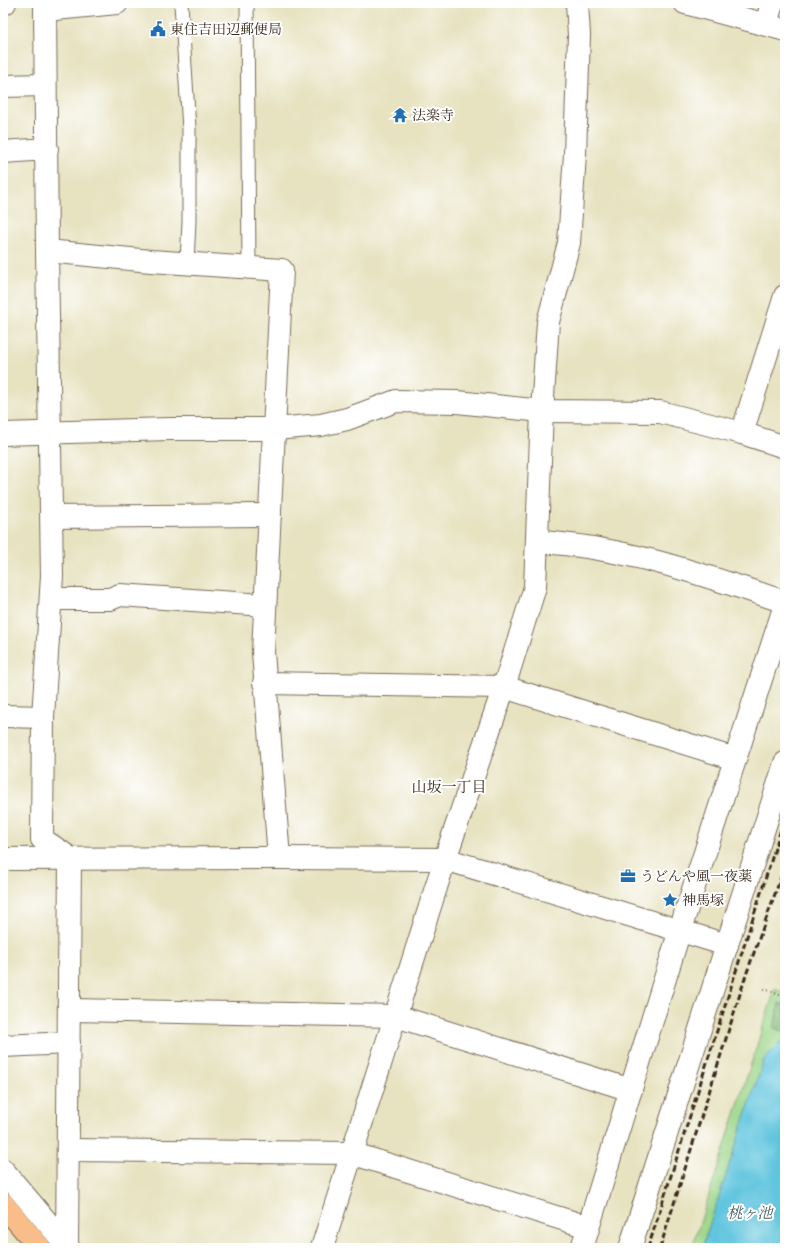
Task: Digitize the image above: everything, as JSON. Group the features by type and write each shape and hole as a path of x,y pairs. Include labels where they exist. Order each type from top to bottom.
{"highway":[{"path":"3,1204 40,1248"}],"street":[{"path":"70,858 42,840 43,717 51,599 52,516 47,251 45,6 117,3"},
{"path":"322,1248 445,859 504,687 535,587 542,411 548,322 569,242 576,154 579,35 577,3"},
{"path":"685,3 776,28 772,3"},
{"path":"3,86 45,85"},
{"path":"3,152 47,148"},
{"path":"47,251 187,264 282,270 263,652 264,682 279,858"},
{"path":"742,433 785,296"},
{"path":"3,434 169,429 275,429 328,424 396,401 457,402 542,411 660,412 742,433 785,447"},
{"path":"52,516 270,515"},
{"path":"537,542 556,543 633,556 687,569 785,602"},
{"path":"51,599 110,599 120,595 265,605"},
{"path":"582,1248 680,930 785,605"},
{"path":"264,682 504,687 736,760"},
{"path":"3,716 43,717"},
{"path":"630,1248 785,763"},
{"path":"68,1247 70,858"},
{"path":"3,860 70,858 445,859 727,945"},
{"path":"70,1010 396,1016 631,1090"},
{"path":"3,1046 69,1043"},
{"path":"69,1150 351,1153 588,1227"},
{"path":"3,1170 68,1247"}],"lane":[{"path":"181,3 189,129 189,221 187,264"},
{"path":"247,3 249,268"}],"path":[{"path":"764,989 785,997"}],"green space":[{"name":"桃ヶ池","path":"775,989 785,993 785,1247 692,1248"},
{"path":"779,1003 785,1005 785,1032 774,1028"}],"water":[{"name":"桃ヶ池","path":"785,1042 785,1248 702,1248 764,1059 780,1043"}],"railway":[{"path":"648,1248 785,817"},
{"path":"660,1248 746,975 785,866"}],"place":[{"name":"東住吉田辺郵便局","path":"158,29"},
{"name":"法楽寺","path":"400,115"},
{"name":"うどんや風一夜薬","path":"628,876"},
{"name":"神馬塚","path":"670,900"}],"district":[{"name":"山坂一丁目","path":"449,787"}]}
